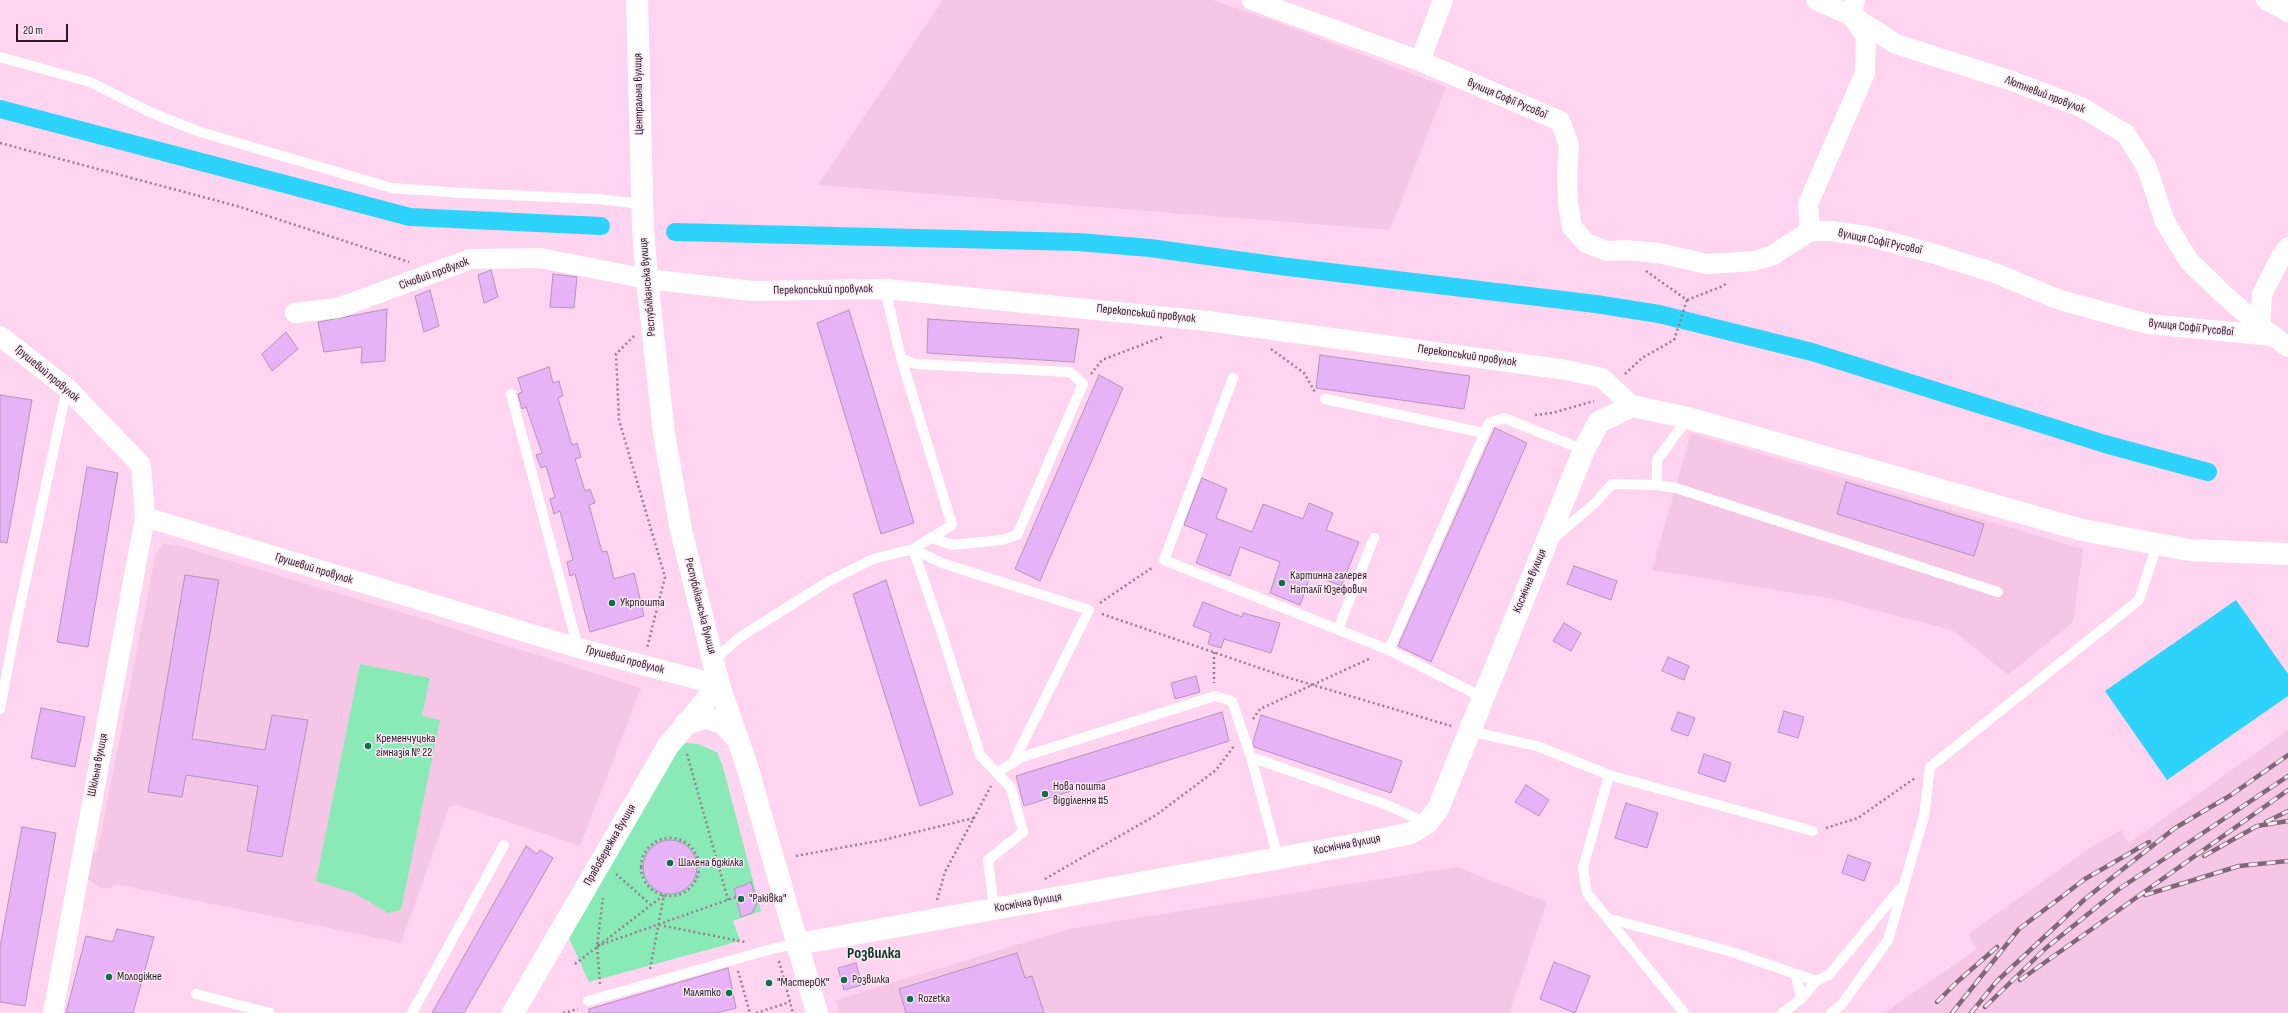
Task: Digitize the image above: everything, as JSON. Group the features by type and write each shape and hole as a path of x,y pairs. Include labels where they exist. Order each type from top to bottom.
{"street":[{"name":"Центральна вулиця","path":"637,0 642,196"},
{"name":"вулиця Софії Русової","path":"1252,0 1420,61 1560,121 1569,145 1567,174 1568,203 1572,227 1586,243 1607,251 1658,253 1706,264 1754,261 1773,255 1810,231 1831,231 1867,236 1935,254 1995,273 2060,300 2148,324 2274,336"},
{"path":"1420,61 1443,0"},
{"name":"Лютневий провулок","path":"1816,0 1854,8 1896,44 2012,81 2081,106 2126,134 2147,168 2165,222 2190,261 2274,336"},
{"path":"2266,0 2288,12"},
{"path":"1810,231 1808,204 1865,73 1866,37 1854,8"},
{"name":"Республіканська вулиця","path":"642,196 647,279 664,434 681,530 719,685 747,766 817,1013"},
{"path":"2274,336 2262,294 2281,257 2288,247"},
{"name":"Січовий провулок","path":"295,313 344,306 472,259 540,258 647,279"},
{"name":"Перекопський провулок","path":"647,279 752,291 885,289 1254,327 1567,370 1602,378 1632,406"},
{"name":"Грушевий провулок","path":"0,336 66,388 141,465 145,517 578,648 719,685"},
{"path":"1632,406 1688,418 2082,530 2189,550 2288,554"},
{"name":"Космічна вулиця","path":"798,944 1411,833 1427,822 1438,809 1482,697 1584,450 1599,422 1632,406"},
{"name":"Шкільна вулиця","path":"53,1013 145,517"},
{"name":"Правобережна вулиця","path":"513,1013 668,746 719,685"},
{"path":"685,724 705,718 723,724 738,740"}],"lane":[{"path":"0,57 90,82 150,112 197,131 392,188 461,193 599,199 642,196"},
{"path":"713,661 740,637 829,581 873,558 913,550 952,525 901,358 885,289"},
{"path":"901,358 915,364 1070,372 1083,384 1017,535 1002,540 952,545 932,538"},
{"path":"1232,378 1164,560 1389,650 1482,697"},
{"path":"0,709 16,624 66,388"},
{"path":"511,394 578,648"},
{"path":"1325,399 1484,432"},
{"path":"1389,650 1484,432 1490,423 1504,418 1584,450"},
{"path":"1657,485 1657,460 1688,418"},
{"path":"1545,546 1595,503 1612,484 1657,485 1676,488 1998,592"},
{"path":"1338,629 1374,538"},
{"path":"1831,1013 1842,1004 1888,940 1924,816 1930,767 2139,600 2157,545"},
{"path":"913,550 942,562 1089,610 1013,763"},
{"path":"913,550 942,633 980,755 998,772 1011,788 1023,832 988,860 994,908"},
{"path":"998,772 1022,757 1215,696 1232,701 1251,757 1278,858"},
{"path":"1469,731 1537,746 1609,775 1813,832"},
{"path":"1251,757 1388,805 1427,822"},
{"path":"1609,775 1583,868 1587,893 1684,1013"},
{"path":"412,1013 504,845"},
{"path":"1782,1013 1801,999 1816,981 1829,975 1903,886"},
{"path":"1608,918 1732,952 1796,976 1816,981"},
{"path":"588,1001 734,959 775,948 798,944"},
{"path":"1796,976 1801,999"},
{"path":"196,994 270,1013"}],"path":[{"path":"0,143 237,206 436,271"},
{"path":"1631,251 1645,270 1687,300 1674,340"},
{"path":"1254,327 1265,345 1304,373 1317,396 1325,399"},
{"path":"1083,384 1102,360 1170,334"},
{"path":"1089,610 1164,560"},
{"path":"1089,610 1312,685 1469,731"},
{"path":"1042,881 1156,815 1216,770 1243,735 1260,709 1389,650"},
{"path":"1214,652 1215,696"},
{"path":"686,749 728,900"},
{"path":"1813,832 1858,818 1930,767"},
{"path":"936,901 945,872 998,772"},
{"path":"796,856 883,840 974,818"},
{"path":"575,964 650,904 664,895 681,894 690,888 696,879 699,868 697,856 691,846 681,840 669,837 658,840 648,846 642,856 640,867 643,878 650,888 664,895"},
{"path":"613,870 650,904"},
{"path":"601,998 597,946 604,895"},
{"path":"647,984 664,895"},
{"path":"597,946 736,897"},
{"path":"659,925 775,948 793,1013"},
{"path":"734,959 750,1013"},
{"path":"756,1013 790,1002"}],"shaded area":[{"path":"943,0 1212,0 1285,25 1446,87 1390,230 818,185"},
{"path":"1691,433 2083,549 2073,622 2008,675 1954,631 1833,599 1652,570"},
{"name":"Кременчуцька гімназія № 22","path":"163,544 177,545 430,621 641,688 580,846 458,805 449,807 401,943 116,884 110,888 100,888 88,879 85,871 88,859 98,849 156,553"},
{"path":"2288,730 2288,1013 1884,1013 1977,949 1968,934 2093,846 2121,830 2129,843"},
{"path":"1456,867 1547,902 1509,1013 839,1013 836,1000 1069,929"}],"green space":[{"path":"360,664 430,678 422,716 440,720 401,910 388,913 354,893 316,881"},
{"path":"686,743 698,744 717,752 723,767 761,911 733,921 740,941 589,982 569,938 675,751"}],"water":[{"path":"2236,600 2288,674 2288,696 2167,780 2105,691"}],"building":[{"path":"491,270 498,297 484,303 478,275"},
{"path":"553,274 577,277 574,308 550,307"},
{"path":"430,290 439,326 424,332 415,296"},
{"path":"387,309 385,361 361,363 362,347 324,352 318,322"},
{"path":"849,310 914,523 881,534 817,323"},
{"path":"928,319 1079,329 1074,362 927,353"},
{"path":"286,332 298,349 272,371 262,354"},
{"path":"1320,355 1470,376 1464,409 1316,388"},
{"path":"549,367 553,383 559,381 563,396 558,398 572,445 577,443 581,457 575,459 585,491 590,489 595,503 589,505 602,552 607,551 614,579 634,573 644,616 590,632 575,574 570,576 567,562 573,560 560,511 554,514 550,499 555,497 546,466 541,468 536,455 542,453 526,407 522,409 518,394 522,392 518,378"},
{"path":"1099,375 1123,388 1040,581 1015,569"},
{"path":"0,395 32,400 7,543 0,542"},
{"path":"1495,428 1527,443 1431,662 1398,646"},
{"path":"87,467 118,473 88,647 57,642"},
{"path":"1202,478 1227,489 1216,518 1252,532 1263,504 1303,519 1309,503 1333,513 1326,530 1359,542 1341,586 1311,574 1300,605 1270,593 1280,562 1240,547 1230,576 1196,563 1207,534 1184,525"},
{"path":"1846,482 1984,524 1974,556 1837,514"},
{"path":"1574,566 1617,581 1611,600 1567,584"},
{"path":"185,575 219,580 192,739 265,750 272,715 308,720 282,857 247,851 258,786 186,775 182,797 148,792"},
{"path":"886,580 953,794 920,806 853,594"},
{"path":"1203,602 1242,617 1243,613 1280,623 1271,653 1224,639 1221,648 1208,644 1211,633 1193,626"},
{"path":"1564,623 1581,633 1571,651 1553,641"},
{"path":"1668,657 1689,666 1684,680 1662,671"},
{"path":"1196,676 1200,692 1175,699 1171,683"},
{"path":"41,708 85,717 75,767 31,758"},
{"path":"1784,711 1804,717 1798,738 1778,732"},
{"path":"1222,712 1229,741 1024,806 1016,776"},
{"path":"1678,712 1695,718 1688,736 1671,730"},
{"path":"1261,715 1402,761 1391,793 1254,747 1253,742"},
{"path":"1704,754 1731,763 1725,782 1698,773"},
{"path":"1526,785 1549,800 1539,816 1515,802"},
{"path":"1626,803 1658,813 1647,848 1615,838"},
{"path":"22,827 56,833 25,1006 0,1002 0,947"},
{"name":"Шалена бджілка","path":"670,840 680,842 689,848 695,857 697,867 695,877 689,886 680,892 670,894 660,892 651,886 645,877 643,867 645,857 651,848 660,842"},
{"path":"526,846 537,854 540,850 553,858 464,1013 432,1013"},
{"path":"1848,855 1871,863 1864,881 1842,873"},
{"path":"751,882 757,903 752,913 741,917 734,889"},
{"name":"Молодіжне","path":"117,929 154,937 133,1013 66,1013 86,936 113,942"},
{"path":"1017,953 1025,978 1032,976 1044,1013 906,1013 899,989"},
{"path":"1554,962 1590,976 1575,1013 1540,999"},
{"path":"856,963 862,985 844,990 838,968"},
{"path":"728,968 736,1008 716,1013 589,1013 589,1009"}],"waterway":[{"path":"0,109 410,217 601,226"},
{"path":"675,232 1078,242 1150,248 1280,266 1596,304 1659,314 1812,352 2105,444 2208,472"}],"railway":[{"path":"1971,1013 1997,981 2085,899 2175,828 2231,795 2288,755"},
{"path":"1985,1007 2046,948 2119,889 2288,776"},
{"path":"2020,980 2288,790"},
{"path":"2266,822 2288,811"},
{"path":"2204,856 2257,826 2288,821"},
{"path":"1952,1013 2019,929 2085,879 2149,842"},
{"path":"2145,895 2239,866 2288,861"},
{"path":"1937,1002 1957,982 1997,947"}],"place":[{"name":"Картинна галерея Наталії Юзефович","path":"1282,583"},
{"name":"Укрпошта","path":"612,603"},
{"name":"Кременчуцька гімназія № 22","path":"368,746"},
{"name":"Нова пошта відділення #5","path":"1045,794"},
{"name":"Шалена бджілка","path":"670,863"},
{"name":"\"Раківка\"","path":"741,899"},
{"name":"Молодіжне","path":"109,977"},
{"name":"Розвилка","path":"844,980"},
{"name":"\"МастерОК\"","path":"769,983"},
{"name":"Малятко","path":"729,993"},
{"name":"Rozetka","path":"910,999"}],"district":[{"name":"Розвилка","path":"874,954"}]}
